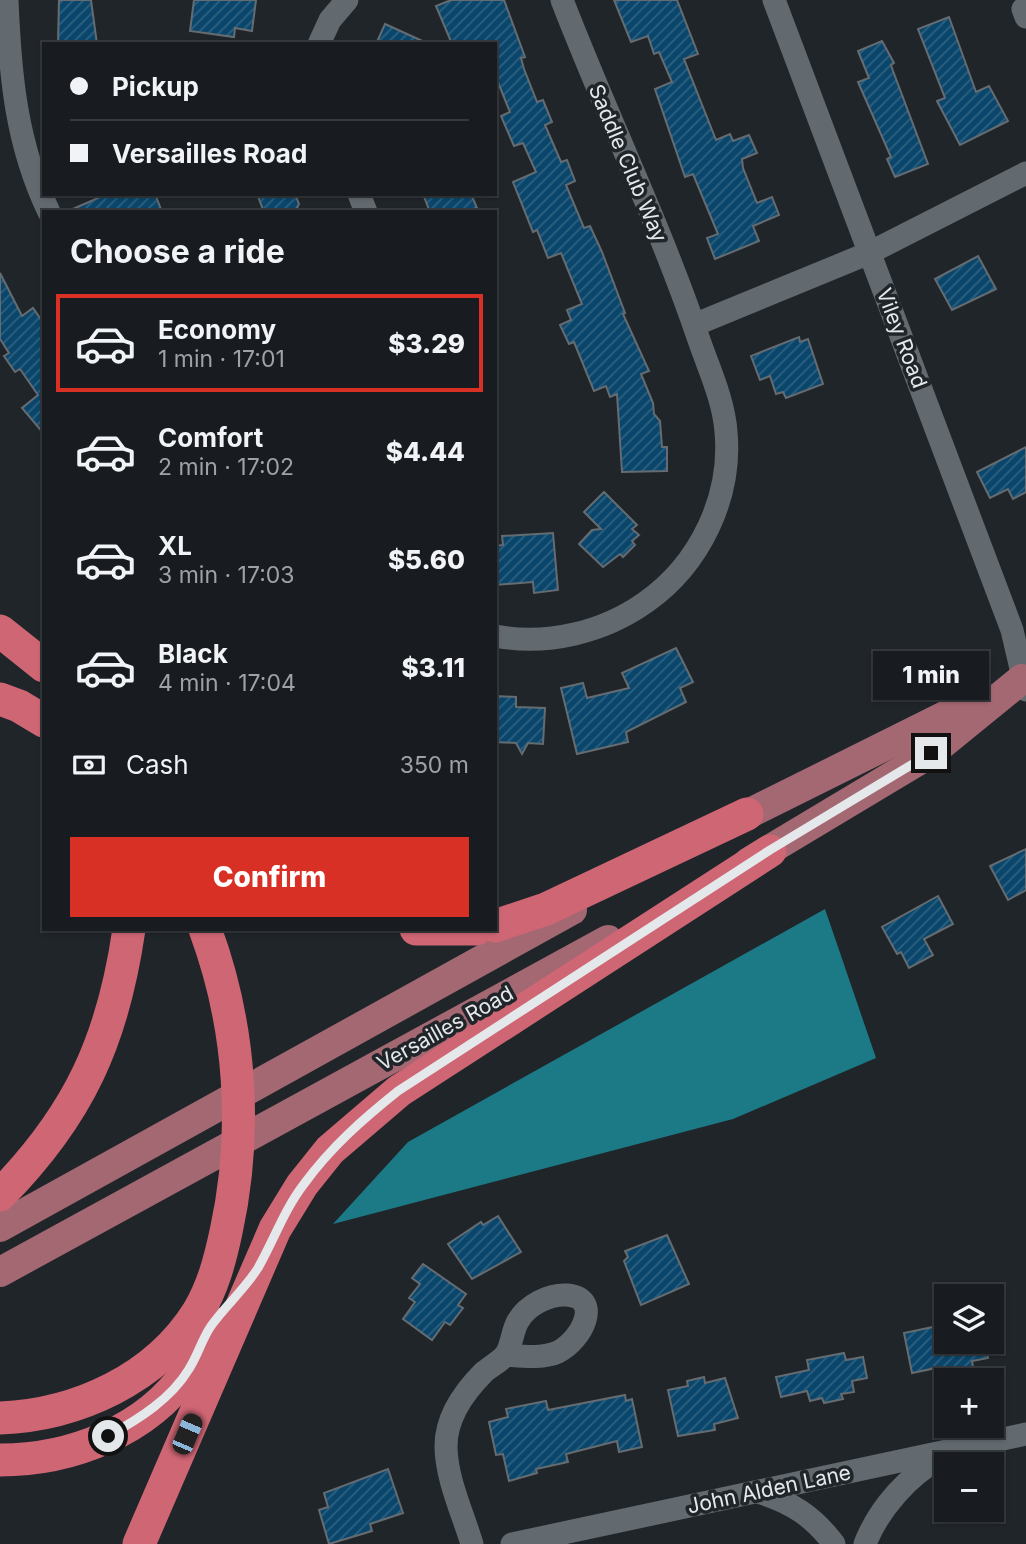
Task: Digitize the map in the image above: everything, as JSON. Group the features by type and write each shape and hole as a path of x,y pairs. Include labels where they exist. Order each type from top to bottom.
{"highway":[{"path":"0,631 40,664"},
{"path":"0,699 19,706 42,720"},
{"path":"497,925 546,909 747,814"},
{"path":"139,1544 275,1229 302,1185 330,1150 398,1091 770,850"},
{"path":"0,1195 31,1163 61,1124 84,1083 117,1002 128,931"},
{"path":"0,1418 41,1414 69,1406 121,1384 142,1371 182,1334 208,1293 231,1209 238,1120 236,1062 225,996 206,931"},
{"path":"0,1460 35,1458 95,1444 150,1410 174,1389 189,1368 210,1327 258,1268"}],"main road":[{"name":"Versailles Road","path":"0,1227 747,814 1025,682"},
{"name":"Versailles Road","path":"0,1272 770,850 931,753 1025,682"}],"street":[{"path":"7,0 13,99 32,176 48,210"},
{"path":"320,42 330,20 347,0"},
{"name":"Saddle Club Way","path":"497,636 563,637 596,629 628,615 682,571 711,523 724,476 724,416 694,325 562,0"},
{"name":"Viley Road","path":"774,0 1012,630 1025,682"},
{"path":"694,325 869,253 1026,173"},
{"path":"472,1544 450,1472 446,1448 448,1426 467,1390 505,1355"},
{"name":"John Alden Lane","path":"512,1544 1026,1434"},
{"path":"866,1544 880,1514 897,1493 931,1463 960,1447"},
{"path":"758,1492 794,1505 822,1527 834,1544"}],"water":[{"path":"825,909 876,1058 733,1119 333,1224 408,1142"}],"building":[{"path":"59,0 91,0 97,42 58,42"},
{"path":"194,0 256,0 252,31 235,28 234,37 190,31"},
{"path":"451,0 504,0 525,57 521,58 524,69 537,102 543,100 552,122 545,125 561,162 567,160 575,181 566,185 584,228 590,226 602,252 625,313 623,314 649,371 641,374 653,403 654,414 660,421 662,447 667,447 667,471 622,472 617,394 610,397 606,386 594,391 574,342 569,344 560,325 571,320 567,310 582,304 561,253 548,258 537,230 533,232 513,182 536,172 523,143 514,146 501,116 510,112 497,80 497,42 451,42 436,6"},
{"path":"614,0 677,0 698,54 684,59 716,140 730,134 733,141 749,135 757,153 742,159 743,168 757,203 772,197 779,215 753,226 759,241 715,259 707,238 718,234 693,174 685,177 655,89 672,82 659,52 654,54 648,36 631,42"},
{"path":"949,17 976,92 989,86 1008,121 960,145 937,101 945,98 918,29"},
{"path":"385,24 425,42 377,42"},
{"path":"882,41 894,63 891,65 893,71 928,164 895,177 887,159 891,157 858,82 869,78 858,51"},
{"path":"102,196 156,196 161,210 71,210"},
{"path":"258,196 296,196 299,204 296,210 263,210"},
{"path":"424,196 472,196 477,208 472,210 429,210"},
{"path":"978,256 996,289 952,310 935,279"},
{"path":"0,273 22,316 33,308 42,321 42,432 22,408 38,395 20,369 15,372 4,356 9,353 0,339"},
{"path":"799,337 800,342 808,339 823,384 786,398 783,392 776,394 770,376 760,380 751,356"},
{"path":"1026,447 1026,492 1013,499 1008,489 990,498 977,472"},
{"path":"604,492 637,525 632,529 639,535 632,541 635,545 623,557 620,554 603,567 579,544 592,530 601,529 584,512"},
{"path":"553,533 558,590 534,593 533,582 497,585 497,546 503,545 502,536"},
{"path":"676,648 693,682 680,688 686,702 626,732 628,742 577,754 561,688 583,683 587,698 629,688 622,673"},
{"path":"497,696 516,697 516,707 545,708 543,744 528,743 522,754 516,743 497,742"},
{"path":"1026,849 1026,890 1008,900 990,866"},
{"path":"938,896 953,924 924,939 933,955 909,968 901,952 897,954 882,927"},
{"path":"498,1216 521,1252 472,1279 448,1244 481,1222 483,1225"},
{"path":"667,1235 689,1284 641,1305 624,1261 628,1257 625,1251"},
{"path":"423,1264 466,1294 458,1305 463,1308 450,1325 445,1322 432,1340 403,1319 415,1302 409,1298 420,1284 412,1278"},
{"path":"934,1327 934,1354 987,1354 988,1358 972,1361 973,1367 941,1367 912,1373 904,1333"},
{"path":"844,1353 846,1360 863,1357 867,1378 852,1381 854,1392 841,1394 843,1399 824,1403 822,1398 810,1401 807,1391 781,1397 776,1377 809,1370 807,1360"},
{"path":"704,1377 705,1383 725,1378 738,1418 714,1424 715,1430 678,1436 668,1390 688,1386 687,1381"},
{"path":"625,1395 626,1401 632,1399 642,1447 619,1452 617,1441 566,1454 568,1462 536,1469 537,1473 509,1481 503,1454 496,1455 489,1422 508,1417 506,1409 546,1401 548,1410"},
{"path":"388,1469 403,1513 370,1524 372,1531 329,1544 319,1510 328,1507 324,1493"}],"route":[{"path":"108,1436 150,1410 174,1389 189,1368 210,1327 258,1268 275,1229 302,1185 330,1150 363,1119 398,1091 770,850 931,753"}]}
